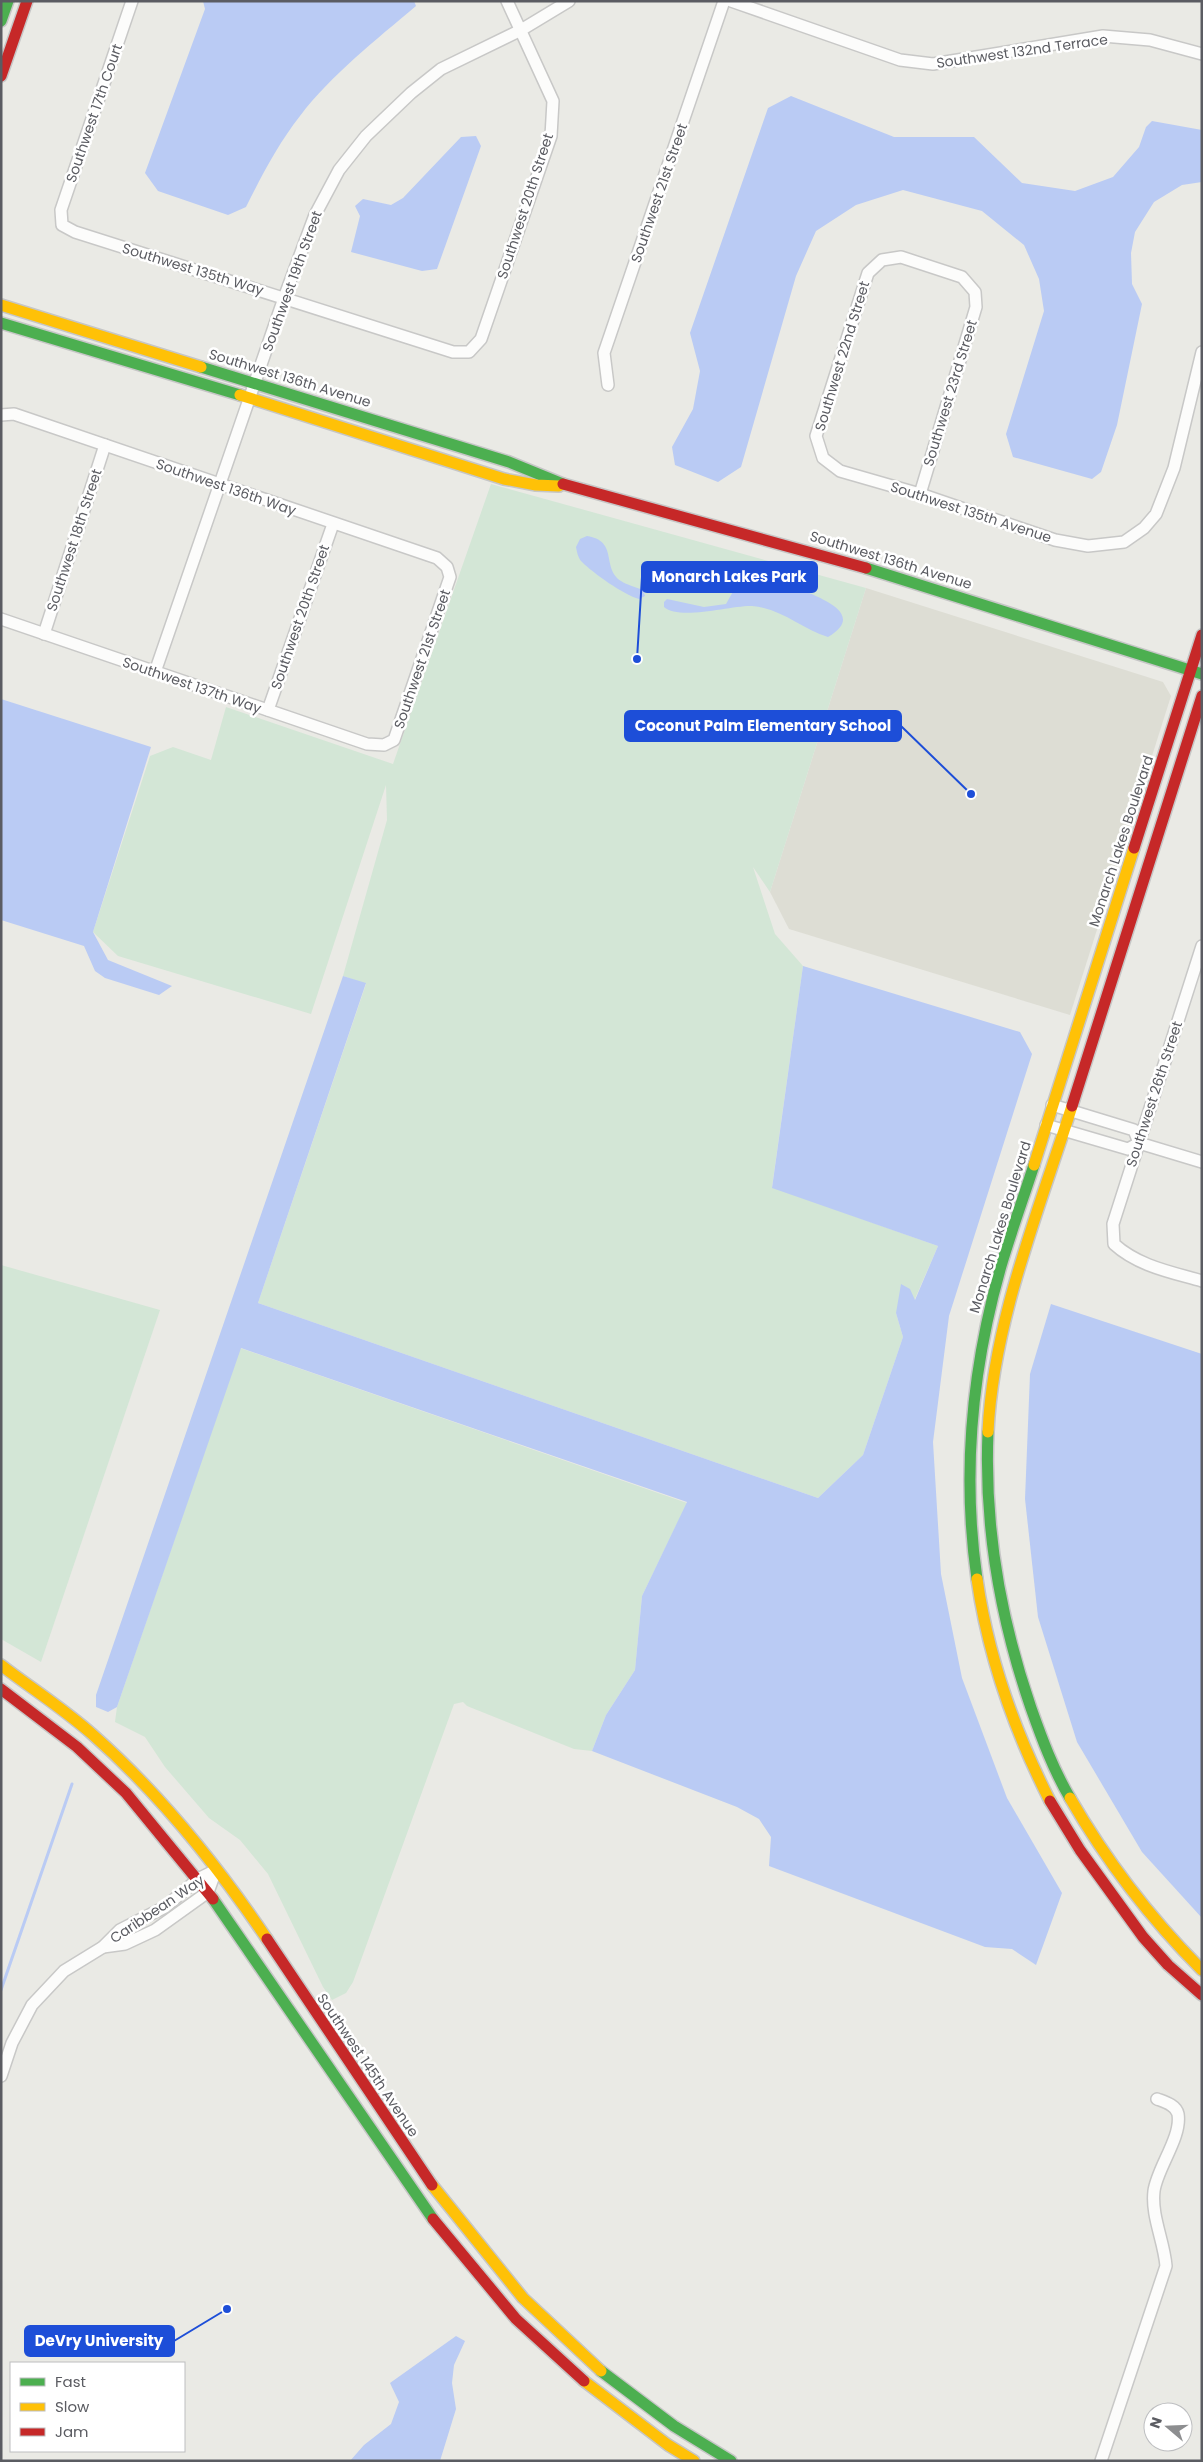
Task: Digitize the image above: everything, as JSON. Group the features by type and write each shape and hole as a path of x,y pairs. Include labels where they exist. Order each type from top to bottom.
{"street":[{"path":"1,21 8,1"},
{"path":"1,76 27,1"},
{"name":"Southwest 17th Court","path":"62,225 61,210 132,1"},
{"name":"Southwest 20th Street","path":"469,352 481,339 551,136 553,101 507,1"},
{"name":"Southwest 19th Street","path":"156,672 284,298 315,214 340,170 366,136 411,93 441,69 521,30 569,1"},
{"name":"Southwest 21st Street","path":"608,385 604,353 724,1"},
{"name":"Southwest 132nd Terrace","path":"731,1 900,60 933,64 1103,36 1150,40 1202,54"},
{"name":"Southwest 135th Way","path":"62,225 74,232 453,352 469,352"},
{"name":"Southwest 22nd Street","path":"823,458 816,436 868,273 882,260 901,257 962,277 975,292"},
{"name":"Southwest 23rd Street","path":"920,494 976,307 975,292"},
{"name":"Southwest 136th Avenue","path":"1,305 509,462 568,486 903,578 1196,672"},
{"name":"Southwest 136th Avenue","path":"1,323 250,398 504,479 536,485 568,486"},
{"name":"Southwest 135th Avenue","path":"823,458 840,471 920,494 1055,540 1088,546 1124,542 1144,528 1156,514 1174,468 1202,352"},
{"name":"Southwest 136th Way","path":"1,415 14,414 105,445 436,558 447,567"},
{"name":"Southwest 18th Street","path":"44,634 105,445"},
{"name":"Southwest 20th Street","path":"268,710 333,524"},
{"name":"Southwest 21st Street","path":"384,745 394,740 450,577 447,567"},
{"name":"Southwest 137th Way","path":"1,619 367,744 384,745"},
{"name":"Monarch Lakes Boulevard","path":"1202,636 1196,672 1052,1106 988,1316 974,1402 971,1485 974,1556 986,1624 1007,1699 1057,1814 1085,1858 1157,1954 1202,1995"},
{"path":"1202,696 1065,1130 1024,1253 1001,1344 994,1382 988,1446 987,1484 992,1552 1000,1598 1025,1692 1052,1764 1101,1850 1170,1939 1202,1970"},
{"name":"Southwest 26th Street","path":"1202,946 1198,970 1138,1143 1113,1224 1114,1244 1126,1255 1150,1265 1202,1281"},
{"path":"1052,1106 1134,1130 1138,1143"},
{"path":"1046,1125 1128,1149 1138,1143 1202,1162"},
{"path":"1114,1145 1120,1125"},
{"path":"1001,1344 992,1341 992,1337 1014,1251 1014,1227"},
{"name":"Southwest 145th Avenue","path":"1,1665 91,1733 134,1773 235,1892 442,2200 523,2298 595,2366 674,2426 731,2461"},
{"path":"1,1690 77,1747 126,1793 198,1879 225,1913 425,2210 516,2318 594,2391 668,2445 694,2461"},
{"name":"Caribbean Way","path":"1,2076 12,2043 32,2005 64,1971 103,1947 120,1930 165,1907 198,1879 216,1870"},
{"name":"Caribbean Way","path":"103,1947 125,1944 155,1930 208,1892 216,1870"},
{"path":"1101,2461 1166,2266 1164,2245 1154,2206 1154,2189 1178,2117 1177,2110 1169,2104 1157,2100"}],"shaded area":[{"path":"866,588 1163,682 1171,696 1070,1015 789,929 770,892"}],"green space":[{"path":"491,484 866,588 770,892 753,867 775,934 803,966 772,1187 938,1246 914,1301 896,1313 903,1337 863,1455 818,1498 258,1303 366,984 343,976 387,820 386,785 311,1014 118,956 93,932 150,756 173,747 211,760 226,707 393,764"},
{"path":"1,1265 160,1310 41,1662 1,1639"},
{"path":"240,1348 687,1503 642,1596 635,1670 606,1715 592,1751 574,1749 467,1706 463,1702 454,1704 353,1982 346,1993 332,2000 323,1987 268,1874 240,1840 209,1818 165,1767 145,1737 115,1722 117,1707"}],"water":[{"path":"203,1 414,1 416,6 355,58 312,101 277,149 246,207 228,215 158,191 145,173 205,9"},
{"path":"791,96 894,137 974,137 1022,183 1075,191 1113,177 1139,147 1146,127 1152,121 1202,130 1202,182 1182,185 1154,202 1135,232 1131,253 1132,284 1142,304 1117,425 1101,472 1092,479 1013,457 1006,434 1044,311 1039,279 1024,245 982,211 903,190 856,205 816,231 796,276 741,467 718,482 675,465 672,447 693,409 700,371 690,333 768,108"},
{"path":"476,136 481,146 437,269 422,271 351,252 360,216 355,206 363,199 391,205 403,198 461,137"},
{"path":"587,536 603,543 607,549 615,576 623,582 643,590 645,596 639,599 625,593 582,562 576,547 580,539"},
{"path":"747,564 803,576 800,589 828,602 842,614 843,621 839,629 828,637 782,615 752,606 694,613 672,611 664,607 664,602 667,599 704,607 726,604 735,588 743,581 742,570"},
{"path":"1,699 151,747 93,932 108,960 172,986 159,995 105,978 95,971 84,946 1,920"},
{"path":"803,966 1020,1032 1032,1054 949,1316 933,1442 941,1574 962,1678 1007,1798 1062,1893 1036,1965 1012,1949 985,1947 769,1866 771,1837 759,1819 737,1807 592,1751 606,1715 635,1670 642,1596 687,1502 241,1348 117,1707 108,1712 96,1707 96,1695 343,976 366,983 258,1303 818,1498 863,1455 903,1337 896,1313 901,1284 910,1289 915,1300 938,1246 772,1188"},
{"path":"1051,1304 1202,1354 1202,1918 1142,1852 1077,1742 1038,1617 1025,1499 1030,1374"},
{"path":"456,2336 465,2341 454,2365 452,2383 456,2409 440,2461 350,2461 364,2445 391,2424 399,2402 390,2383"}],"waterway":[{"path":"1,1990 72,1784"}],"traffic: fast":[{"path":"1,21 8,1"},
{"path":"1,323 240,395"},
{"path":"201,367 509,462 563,484"},
{"path":"866,568 1202,674"},
{"path":"977,1579 970,1501 970,1461 977,1382 991,1304 1001,1266 1034,1165"},
{"path":"988,1432 989,1503 996,1572 1003,1606 1020,1674 1031,1708 1053,1765 1070,1798"},
{"path":"213,1899 433,2219"},
{"path":"601,2371 674,2426 731,2461"}],"traffic: slow":[{"path":"1,305 201,367"},
{"path":"240,395 504,479 536,485 559,486"},
{"path":"1034,1165 1134,848"},
{"path":"988,1432 992,1391 1008,1308 1032,1226 1072,1106"},
{"path":"977,1579 988,1636 1004,1693 1025,1748 1050,1801"},
{"path":"1,1665 81,1725 141,1781 164,1805 207,1857 267,1939"},
{"path":"1070,1798 1099,1845 1130,1888 1147,1910 1202,1970"},
{"path":"432,2185 523,2298 601,2371"},
{"path":"584,2381 668,2445 694,2461"}],"traffic: jam":[{"path":"1,76 27,1"},
{"path":"563,484 866,568"},
{"path":"1134,848 1202,635"},
{"path":"1072,1106 1202,696"},
{"path":"1,1689 77,1747 126,1793 213,1899"},
{"path":"1050,1801 1080,1850 1143,1937 1168,1965 1202,1995"},
{"path":"267,1939 432,2185"},
{"path":"433,2219 516,2319 584,2381"}],"place":[{"name":"Monarch Lakes Park","path":"637,659"},
{"name":"Coconut Palm Elementary School","path":"971,794"},
{"name":"DeVry University","path":"227,2309"}]}
